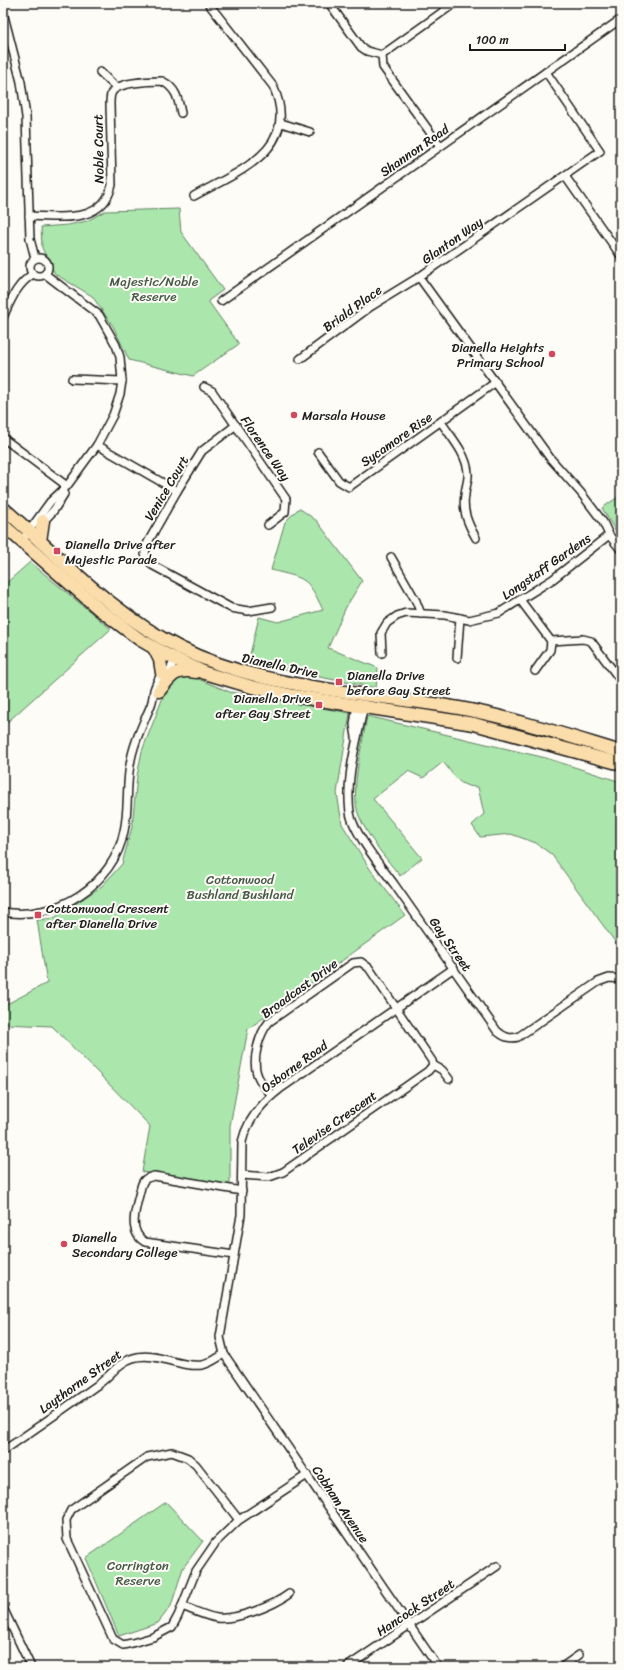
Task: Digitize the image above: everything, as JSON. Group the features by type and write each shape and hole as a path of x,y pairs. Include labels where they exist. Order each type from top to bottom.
{"main road":[{"name":"Dianella Drive","path":"3,508 105,599 205,673 252,687 360,707 474,724 621,764"},
{"path":"34,535 43,521"},
{"name":"Dianella Drive","path":"3,525 99,609 154,648 210,661 251,674 301,685 362,693 488,714 621,752"},
{"path":"154,648 160,660 162,673"},
{"path":"159,692 171,676 176,672 189,670 205,673"}],"street":[{"path":"194,196 262,156 275,139 280,123 281,106 273,86 208,3"},
{"path":"330,3 361,47 367,51 382,55"},
{"path":"382,55 455,3"},
{"path":"3,12 21,82 26,117 29,216 31,247 35,258"},
{"name":"Shannon Road","path":"221,301 621,19"},
{"path":"382,55 383,66 440,146"},
{"path":"100,72 116,87 162,81 174,90 178,98 181,113"},
{"name":"Glanton Way","path":"546,72 600,151 419,277 550,458 581,493 603,522 608,535 621,550"},
{"name":"Noble Court","path":"29,216 72,217 95,212 103,205 110,194 112,185 110,98 116,87"},
{"path":"280,123 310,132"},
{"path":"565,176 621,256"},
{"path":"35,258 46,261 48,268 45,274 40,276 33,274 29,266 35,258"},
{"path":"3,316 17,288 25,279 33,274"},
{"path":"43,521 56,507 66,488 97,444 114,415 122,381 120,357 116,345 99,315 45,274"},
{"name":"Briald Place","path":"300,359 370,307 419,277"},
{"path":"72,379 122,381"},
{"name":"Sycamore Rise","path":"318,452 339,481 349,487 496,382"},
{"name":"Florence Way","path":"204,387 212,391 286,499 285,512 268,525"},
{"path":"441,422 457,445 467,465 468,473 464,512 467,523 476,538"},
{"name":"Venice Court","path":"236,425 202,451 147,544 145,554 152,565 231,608 248,611 272,607"},
{"path":"3,438 66,488"},
{"path":"97,444 177,491"},
{"path":"22,543 34,535 50,502 66,488"},
{"name":"Longstaff Gardens","path":"382,653 381,633 387,623 397,616 406,613 469,620 499,613 521,601 553,579 608,535"},
{"path":"391,557 416,601 421,614"},
{"path":"521,601 551,640 550,650 535,671"},
{"path":"457,658 460,618"},
{"path":"551,640 583,639 591,641 621,681"},
{"path":"152,702 154,689 175,652"},
{"path":"3,912 34,913 65,904 95,884 106,873 114,860 124,832 130,764 139,734 152,702 159,692 175,652"},
{"name":"Gay Street","path":"362,693 360,707 362,722 356,737 349,792 350,814 376,859 497,1031 503,1036 510,1038 518,1037 598,982 609,978 621,979"},
{"name":"Broadcast Drive","path":"272,1095 261,1082 256,1070 261,1034 269,1022 353,963 361,962 369,968 397,1008"},
{"name":"Osborne Road","path":"224,1354 220,1345 220,1329 241,1215 244,1134 254,1115 272,1095 454,968"},
{"path":"397,1008 431,1056 432,1065 442,1070 449,1079"},
{"name":"Televise Crescent","path":"242,1175 269,1177 283,1172 428,1071 432,1065"},
{"path":"234,1255 145,1242 138,1238 134,1232 134,1223 142,1181 147,1178 154,1176 242,1191"},
{"name":"Laythorne Street","path":"3,1451 102,1381 124,1362 135,1357 147,1356 194,1365 203,1365 210,1363 224,1354"},
{"name":"Cobham Avenue","path":"224,1354 438,1667"},
{"path":"239,1520 196,1465 184,1456 172,1452 155,1454 138,1462 81,1501 68,1515 65,1527 67,1539 113,1639 123,1644 153,1638 172,1627 196,1571 216,1542 239,1520 307,1475"},
{"name":"Hancock Street","path":"347,1667 497,1566"},
{"path":"182,1606 210,1617 228,1618 277,1603 289,1594"},
{"path":"3,1608 31,1667"},
{"path":"562,1667 579,1655"}],"green space":[{"name":"Majestic/Noble Reserve","path":"179,209 181,232 223,290 208,301 239,344 193,376 129,360 113,326 92,296 55,274 42,248 41,227 68,225 87,221 105,211"},
{"path":"621,495 621,541 602,508"},
{"path":"299,508 317,521 362,581 346,607 328,648 378,668 376,688 248,663 259,617 278,622 323,610 313,591 304,581 292,575 271,570 285,522"},
{"path":"30,562 111,629 3,726 3,586"},
{"name":"Cottonwood Bushland Bushland","path":"174,669 230,692 350,713 337,793 342,824 370,869 405,915 248,1029 230,1126 230,1186 142,1172 150,1126 52,1026 3,1024 3,1006 47,983 37,920 54,918 102,886 122,864 132,827 137,776 142,751"},
{"path":"367,716 546,758 621,782 621,950 552,855 536,843 511,834 480,837 472,825 484,814 478,787 461,783 443,762 423,778 408,771 373,799 422,858 400,876 378,848 363,824 356,806 356,781"},
{"name":"Corrington Reserve","path":"166,1502 203,1541 183,1568 171,1606 158,1623 119,1636 86,1558"}],"place":[{"name":"Dianella Heights Primary School","path":"552,354"},
{"name":"Marsala House","path":"294,415"},
{"name":"Dianella Drive after Majestic Parade","path":"57,551"},
{"name":"Dianella Drive before Gay Street","path":"339,682"},
{"name":"Dianella Drive after Gay Street","path":"319,705"},
{"name":"Cottonwood Crescent after Dianella Drive","path":"38,915"},
{"name":"Dianella Secondary College","path":"64,1244"}]}
